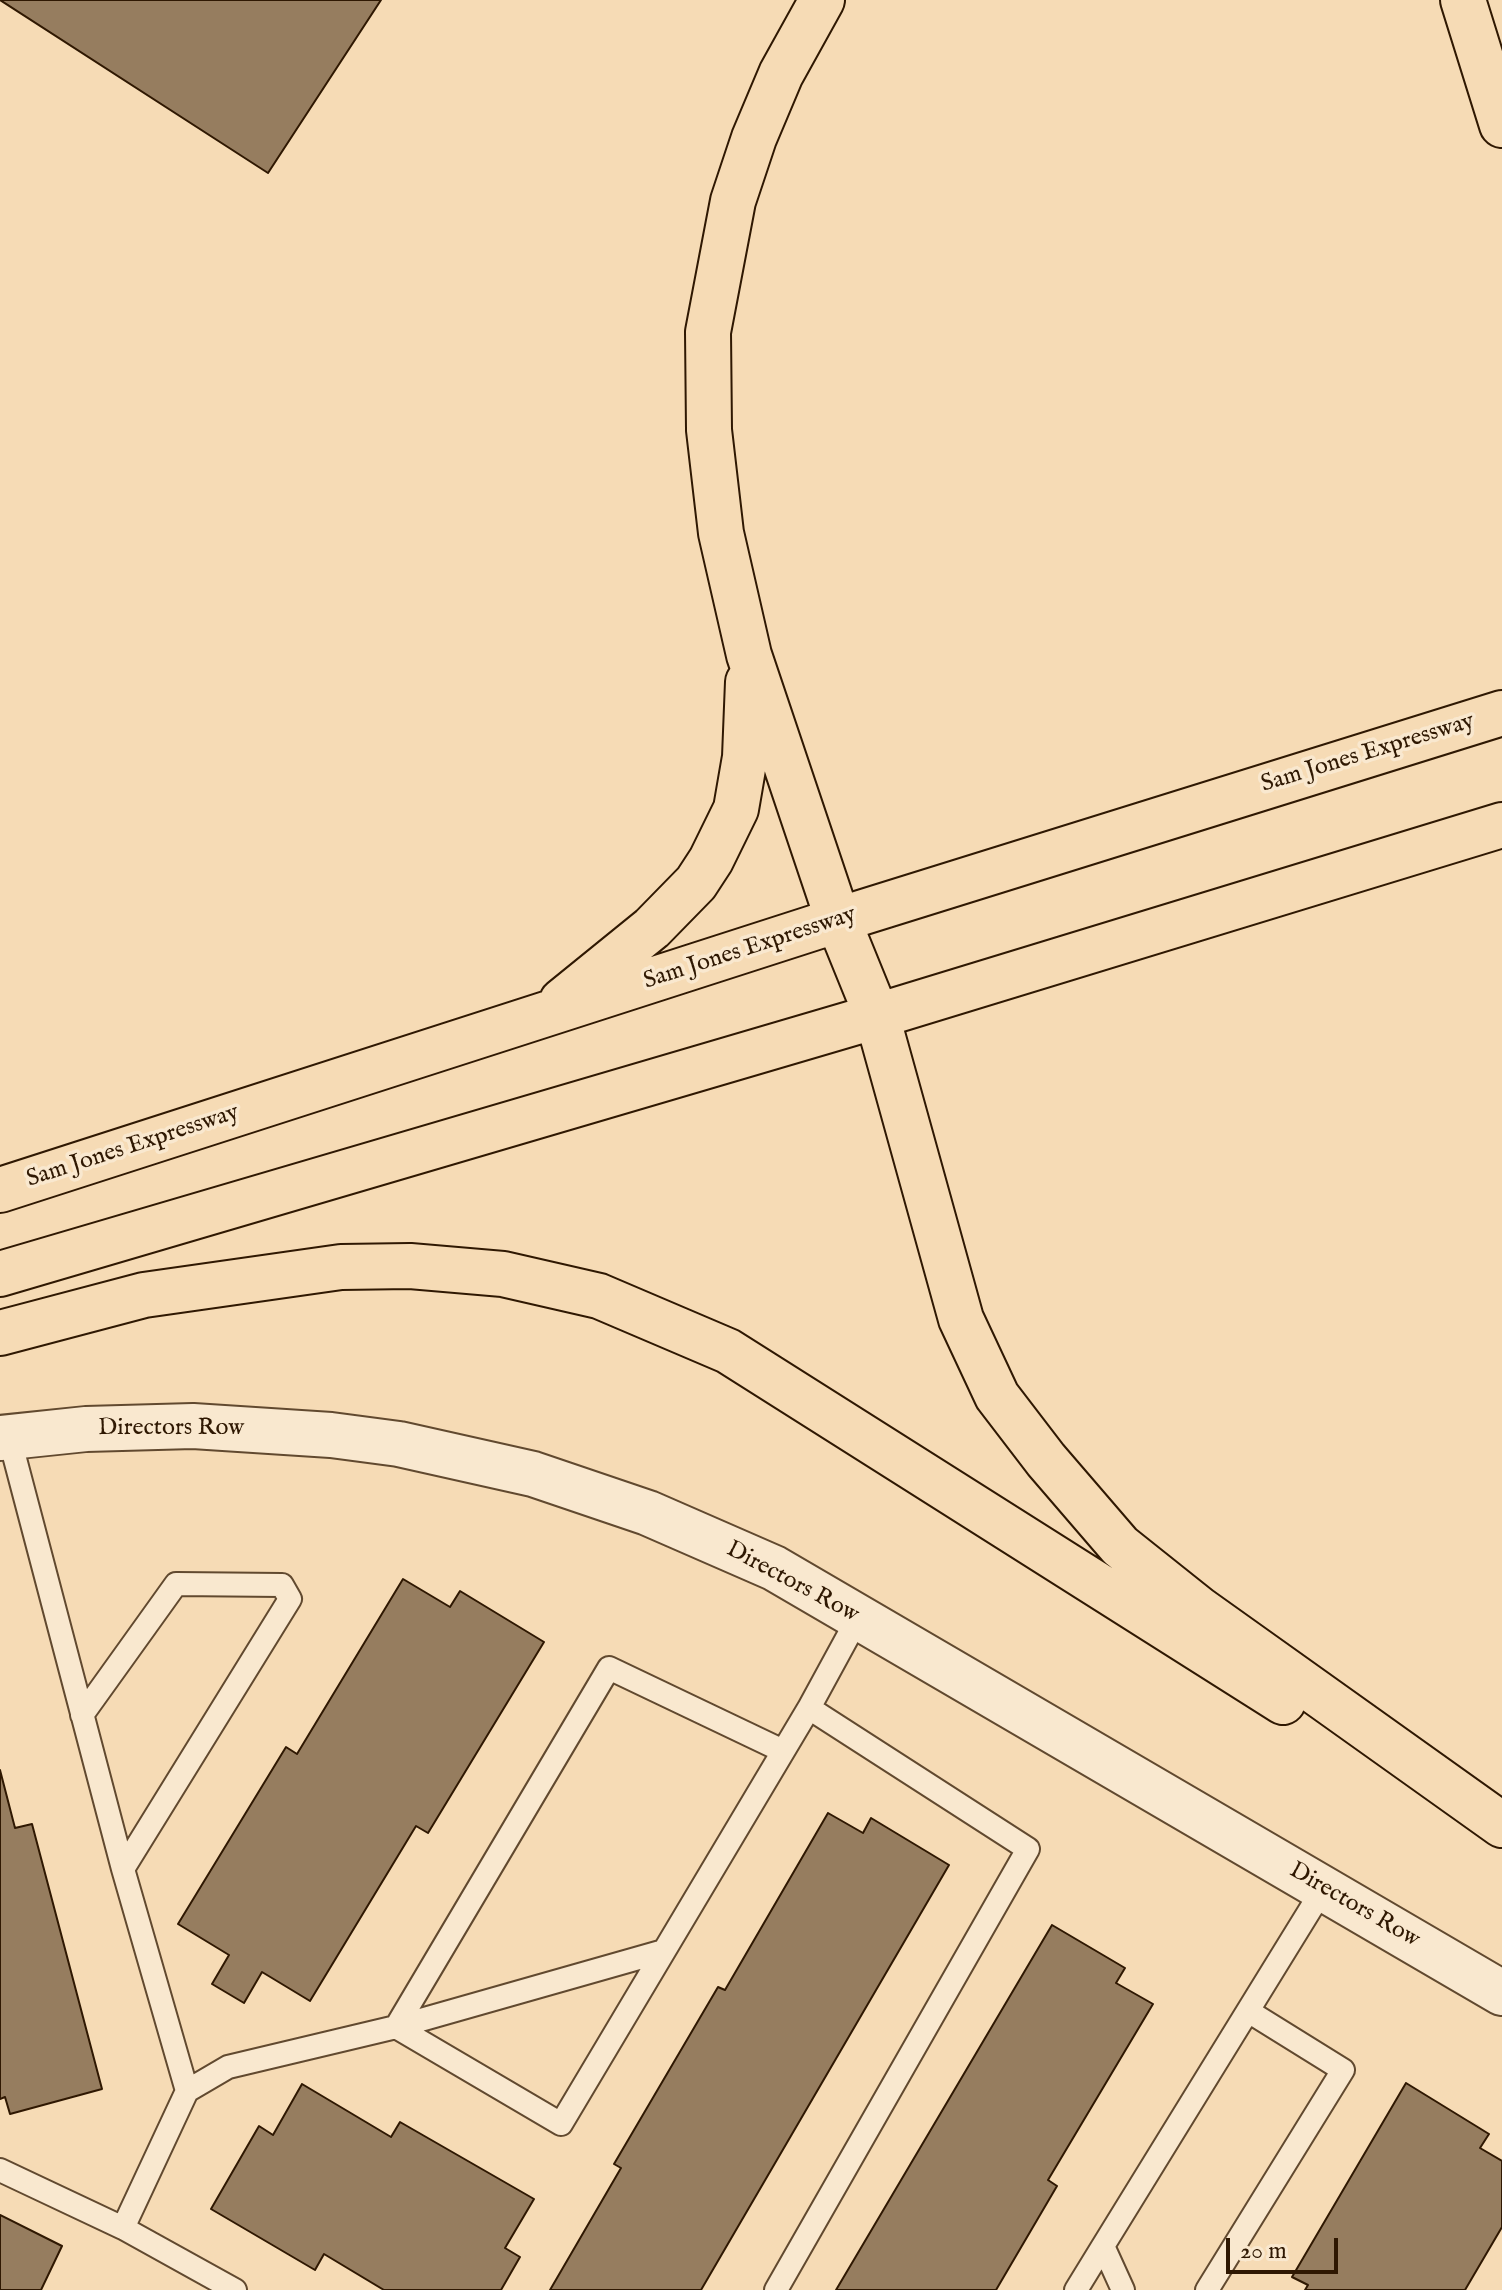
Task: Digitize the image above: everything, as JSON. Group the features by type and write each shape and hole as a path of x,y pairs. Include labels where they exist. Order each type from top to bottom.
{"main road":[{"path":"822,0 781,74 754,138 727,228 708,332 709,430 721,533 749,655 838,920 877,1016 961,1319 997,1396 1046,1460 1120,1546 1199,1609 1502,1825"},
{"path":"1463,0 1502,125"},
{"path":"542,1017 652,928 696,883 711,860 738,796 745,757 749,655"},
{"name":"Sam Jones Expressway","path":"0,1190 838,920 1502,713"},
{"path":"0,1274 877,1016 1502,825"},
{"path":"0,1333 144,1295 341,1267 410,1266 503,1274 599,1296 728,1351 1502,1837"}],"street":[{"name":"Directors Row","path":"4,1437 86,1429 228,1427 331,1435 450,1455 533,1474 648,1513 774,1568 1502,1993"}],"lane":[{"path":"4,1437 187,2091"},
{"path":"82,1715 176,1584 282,1585 290,1599 123,1869"},
{"path":"396,2027 561,2124 660,1952 809,1708 858,1618"},
{"path":"396,2027 609,1668 783,1751"},
{"path":"776,2290 1028,1849 809,1708"},
{"path":"1076,2290 1323,1889"},
{"path":"123,2228 187,2091 228,2067 396,2027 660,1952"},
{"path":"1207,2290 1343,2070 1248,2011"},
{"path":"0,2170 123,2228 235,2290"},
{"path":"1103,2246 1123,2290"}],"building":[{"path":"0,0 381,0 268,173"},
{"path":"403,1579 450,1607 460,1591 544,1642 428,1833 416,1826 310,2001 262,1972 244,2003 212,1984 229,1955 178,1924 286,1747 297,1754"},
{"path":"0,1770 15,1828 32,1824 102,2089 10,2114 5,2097 0,2099"},
{"path":"828,1813 863,1833 871,1818 949,1865 701,2290 550,2290 621,2168 614,2164 718,1987 725,1990"},
{"path":"1052,1925 1125,1968 1116,1983 1153,2004 1048,2180 1057,2186 996,2290 836,2290"},
{"path":"1406,2083 1489,2134 1480,2148 1502,2161 1502,2227 1465,2290 1305,2290 1308,2285 1292,2277"},
{"path":"302,2084 391,2137 400,2122 534,2199 505,2248 520,2257 501,2290 384,2290 324,2254 315,2270 211,2209 259,2126 273,2135"},
{"path":"0,2215 62,2246 41,2290 0,2290"}]}
